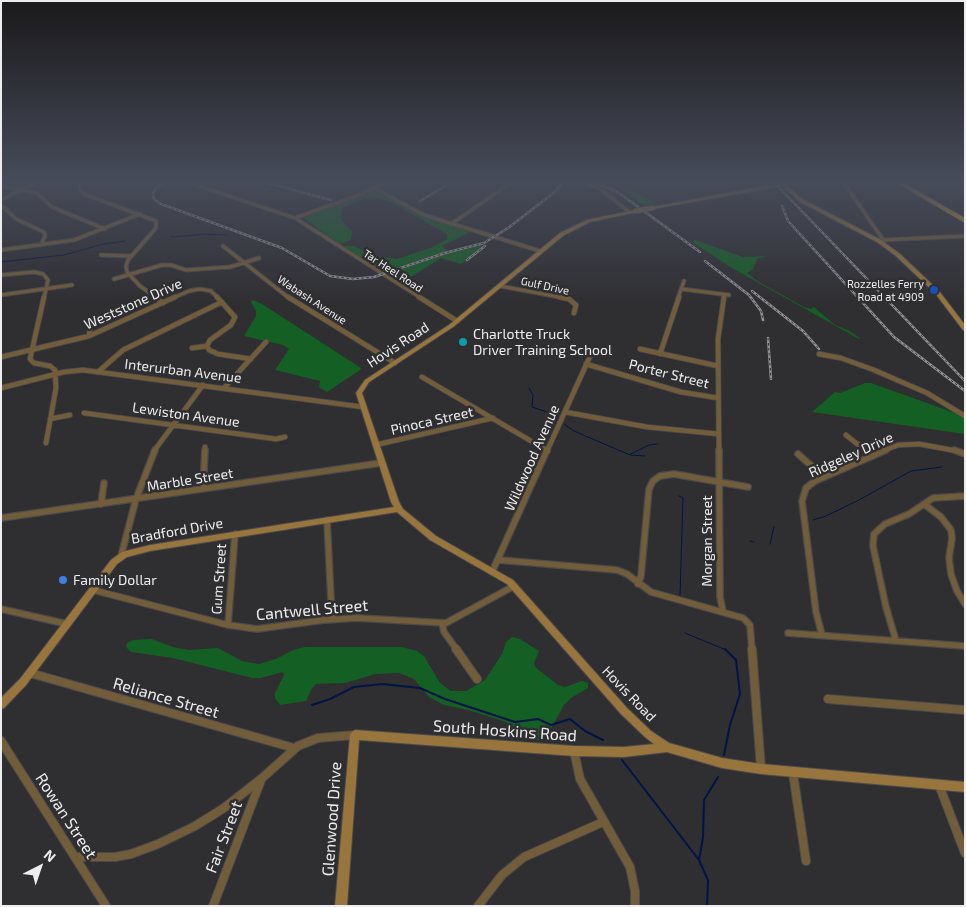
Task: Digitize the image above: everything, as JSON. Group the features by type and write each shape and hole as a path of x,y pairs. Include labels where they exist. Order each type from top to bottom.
{"street":[{"path":"21,222 44,232 45,236 42,245"},
{"path":"89,222 105,229"},
{"path":"1,250 74,240 121,222"},
{"path":"155,222 157,225 131,256 126,266 130,275 144,289 163,303"},
{"name":"Tar Heel Road","path":"302,222 457,321"},
{"path":"446,222 540,251"},
{"name":"Hovis Road","path":"587,222 576,226 556,238 457,321 362,386 360,393 362,407 398,508 427,533 514,586 624,711 648,734 667,747"},
{"path":"842,222 887,246"},
{"path":"871,222 887,246 937,292 965,329"},
{"path":"883,240 965,236"},
{"name":"Wabash Avenue","path":"223,246 294,302 395,363"},
{"path":"102,255 131,256"},
{"path":"114,280 164,265 173,265 179,270 230,268 259,258"},
{"path":"1,275 24,272 40,273 48,280 30,359 31,362 50,366 55,370 56,388 46,443"},
{"path":"660,354 684,281"},
{"path":"1,295 72,285"},
{"name":"Gulf Drive","path":"500,286 569,299 576,305 574,313"},
{"name":"Weststone Drive","path":"1,357 89,336 189,291 200,289 211,291 234,315 234,321 212,338 207,346"},
{"name":"Morgan Street","path":"682,289 727,295 718,331 720,597 723,611"},
{"path":"98,372 123,350 222,302"},
{"path":"89,336 91,319"},
{"path":"224,388 266,342"},
{"path":"192,348 207,346 214,354 251,358"},
{"path":"640,349 718,366"},
{"name":"Wildwood Avenue","path":"492,572 592,352"},
{"path":"820,354 841,358 874,370 927,394 965,416"},
{"name":"Porter Street","path":"586,364 681,392 718,398"},
{"name":"Interurban Avenue","path":"1,388 76,370 362,407"},
{"path":"422,377 548,451"},
{"path":"122,556 136,499 155,450 203,386"},
{"path":"565,412 647,427 718,434"},
{"name":"Lewiston Avenue","path":"84,413 276,439 285,437"},
{"path":"50,419 70,414"},
{"name":"Pinoca Street","path":"375,445 494,418"},
{"path":"846,435 872,456"},
{"name":"Ridgeley Drive","path":"822,636 816,612 802,501 808,486 824,477 898,445 908,444 953,450 965,454"},
{"path":"203,488 205,447"},
{"path":"798,454 824,477"},
{"name":"Marble Street","path":"1,518 381,463"},
{"path":"638,584 641,576 651,483 660,476 671,474 748,487"},
{"path":"100,504 104,483"},
{"path":"896,641 886,607 873,540 877,530 884,524 909,514 938,497 965,496"},
{"path":"924,504 941,516 950,530 952,538 949,558 951,574 957,591 965,604"},
{"name":"Bradford Drive","path":"1,705 12,696 114,562 122,556 150,548 398,508"},
{"path":"327,520 332,619"},
{"name":"Gum Street","path":"228,625 235,534"},
{"path":"499,560 623,572 638,584 659,594 741,617 750,628 761,769"},
{"path":"477,679 444,632 442,624 462,616 514,586"},
{"name":"Cantwell Street","path":"93,590 228,625 268,629 332,619 377,618 442,624"},
{"path":"1,608 67,624"},
{"path":"788,633 965,646"},
{"name":"Reliance Street","path":"30,673 294,748"},
{"path":"828,699 965,710"},
{"name":"South Hoskins Road","path":"76,857 115,857 132,854 158,844 215,814 261,779 294,748 318,738 355,735 574,752 624,752 667,747 722,763 761,769 965,787"},
{"name":"Glenwood Drive","path":"341,906 355,735"},
{"name":"Rowan Street","path":"1,741 106,906"},
{"path":"574,752 580,780 630,867 634,879 635,906"},
{"path":"794,773 806,861"},
{"name":"Fair Street","path":"213,906 261,779"},
{"path":"939,784 965,853"},
{"path":"478,906 502,875 524,857 604,822"}],"green space":[{"path":"309,222 343,222 352,231 351,240 340,244"},
{"path":"426,222 440,222 470,232 442,246 447,251 383,272 344,246 354,246 375,256 397,259 433,247 447,239 447,234"},
{"path":"695,240 743,257 767,256 757,259 753,269 747,273 759,282 804,307 811,309 814,307 835,325 848,330 860,338 859,339 732,268 694,243 693,241"},
{"path":"485,245 461,264 441,258 401,283 388,274 451,252"},
{"path":"253,300 361,368 360,370 327,392 319,387 320,381 275,370 289,349 283,345 244,336 256,316 256,311 251,302"},
{"path":"865,383 871,383 955,413 965,419 965,434 812,412 835,392 840,393"},
{"path":"512,637 520,639 539,651 534,663 535,667 558,685 565,687 582,681 588,683 588,688 571,698 564,705 544,741 520,739 514,735 511,727 506,722 468,710 444,705 429,697 414,679 399,673 375,674 345,683 316,684 306,701 280,705 275,698 275,693 284,675 283,672 261,678 252,678 173,658 131,652 126,647 127,643 133,640 152,639 173,647 189,650 218,648 242,661 259,664 305,647 402,647 417,651 424,656 440,683 451,691 466,691 485,680 502,654 506,642"}],"waterway":[{"path":"171,237 206,234 227,235"},
{"path":"1,262 64,255 103,244 125,241"},
{"path":"529,388 533,395 532,407 550,413 558,419"},
{"path":"564,424 574,431 630,455 645,456"},
{"path":"631,454 649,445 658,444"},
{"path":"813,520 826,516 859,500 911,471 942,467"},
{"path":"679,496 683,498 680,595"},
{"path":"770,544 774,527"},
{"path":"750,541 754,542"},
{"path":"685,633 726,650"},
{"path":"724,755 730,725 740,694 736,660 726,650"},
{"path":"312,705 330,699 354,687 382,684 420,688 445,699 515,722 538,719 551,725 570,719 585,731 603,740"},
{"path":"622,760 699,860"},
{"path":"699,860 703,837 704,800 718,777"},
{"path":"699,860 708,880 707,906"}],"railway":[{"path":"211,222 282,248 330,276 353,279 374,277 445,253 484,243 515,222"},
{"path":"659,222 700,252"},
{"path":"789,222 894,337 965,391"},
{"path":"813,222 965,381"},
{"path":"467,260 485,246"},
{"path":"705,261 749,295 761,311 763,320"},
{"path":"752,291 803,331 819,349"},
{"path":"768,338 771,379"}],"place":[{"name":"Rozzelles Ferry Road at 4909","path":"934,290"},
{"name":"Charlotte Truck Driver Training School","path":"463,342"},
{"name":"Family Dollar","path":"63,580"}]}
